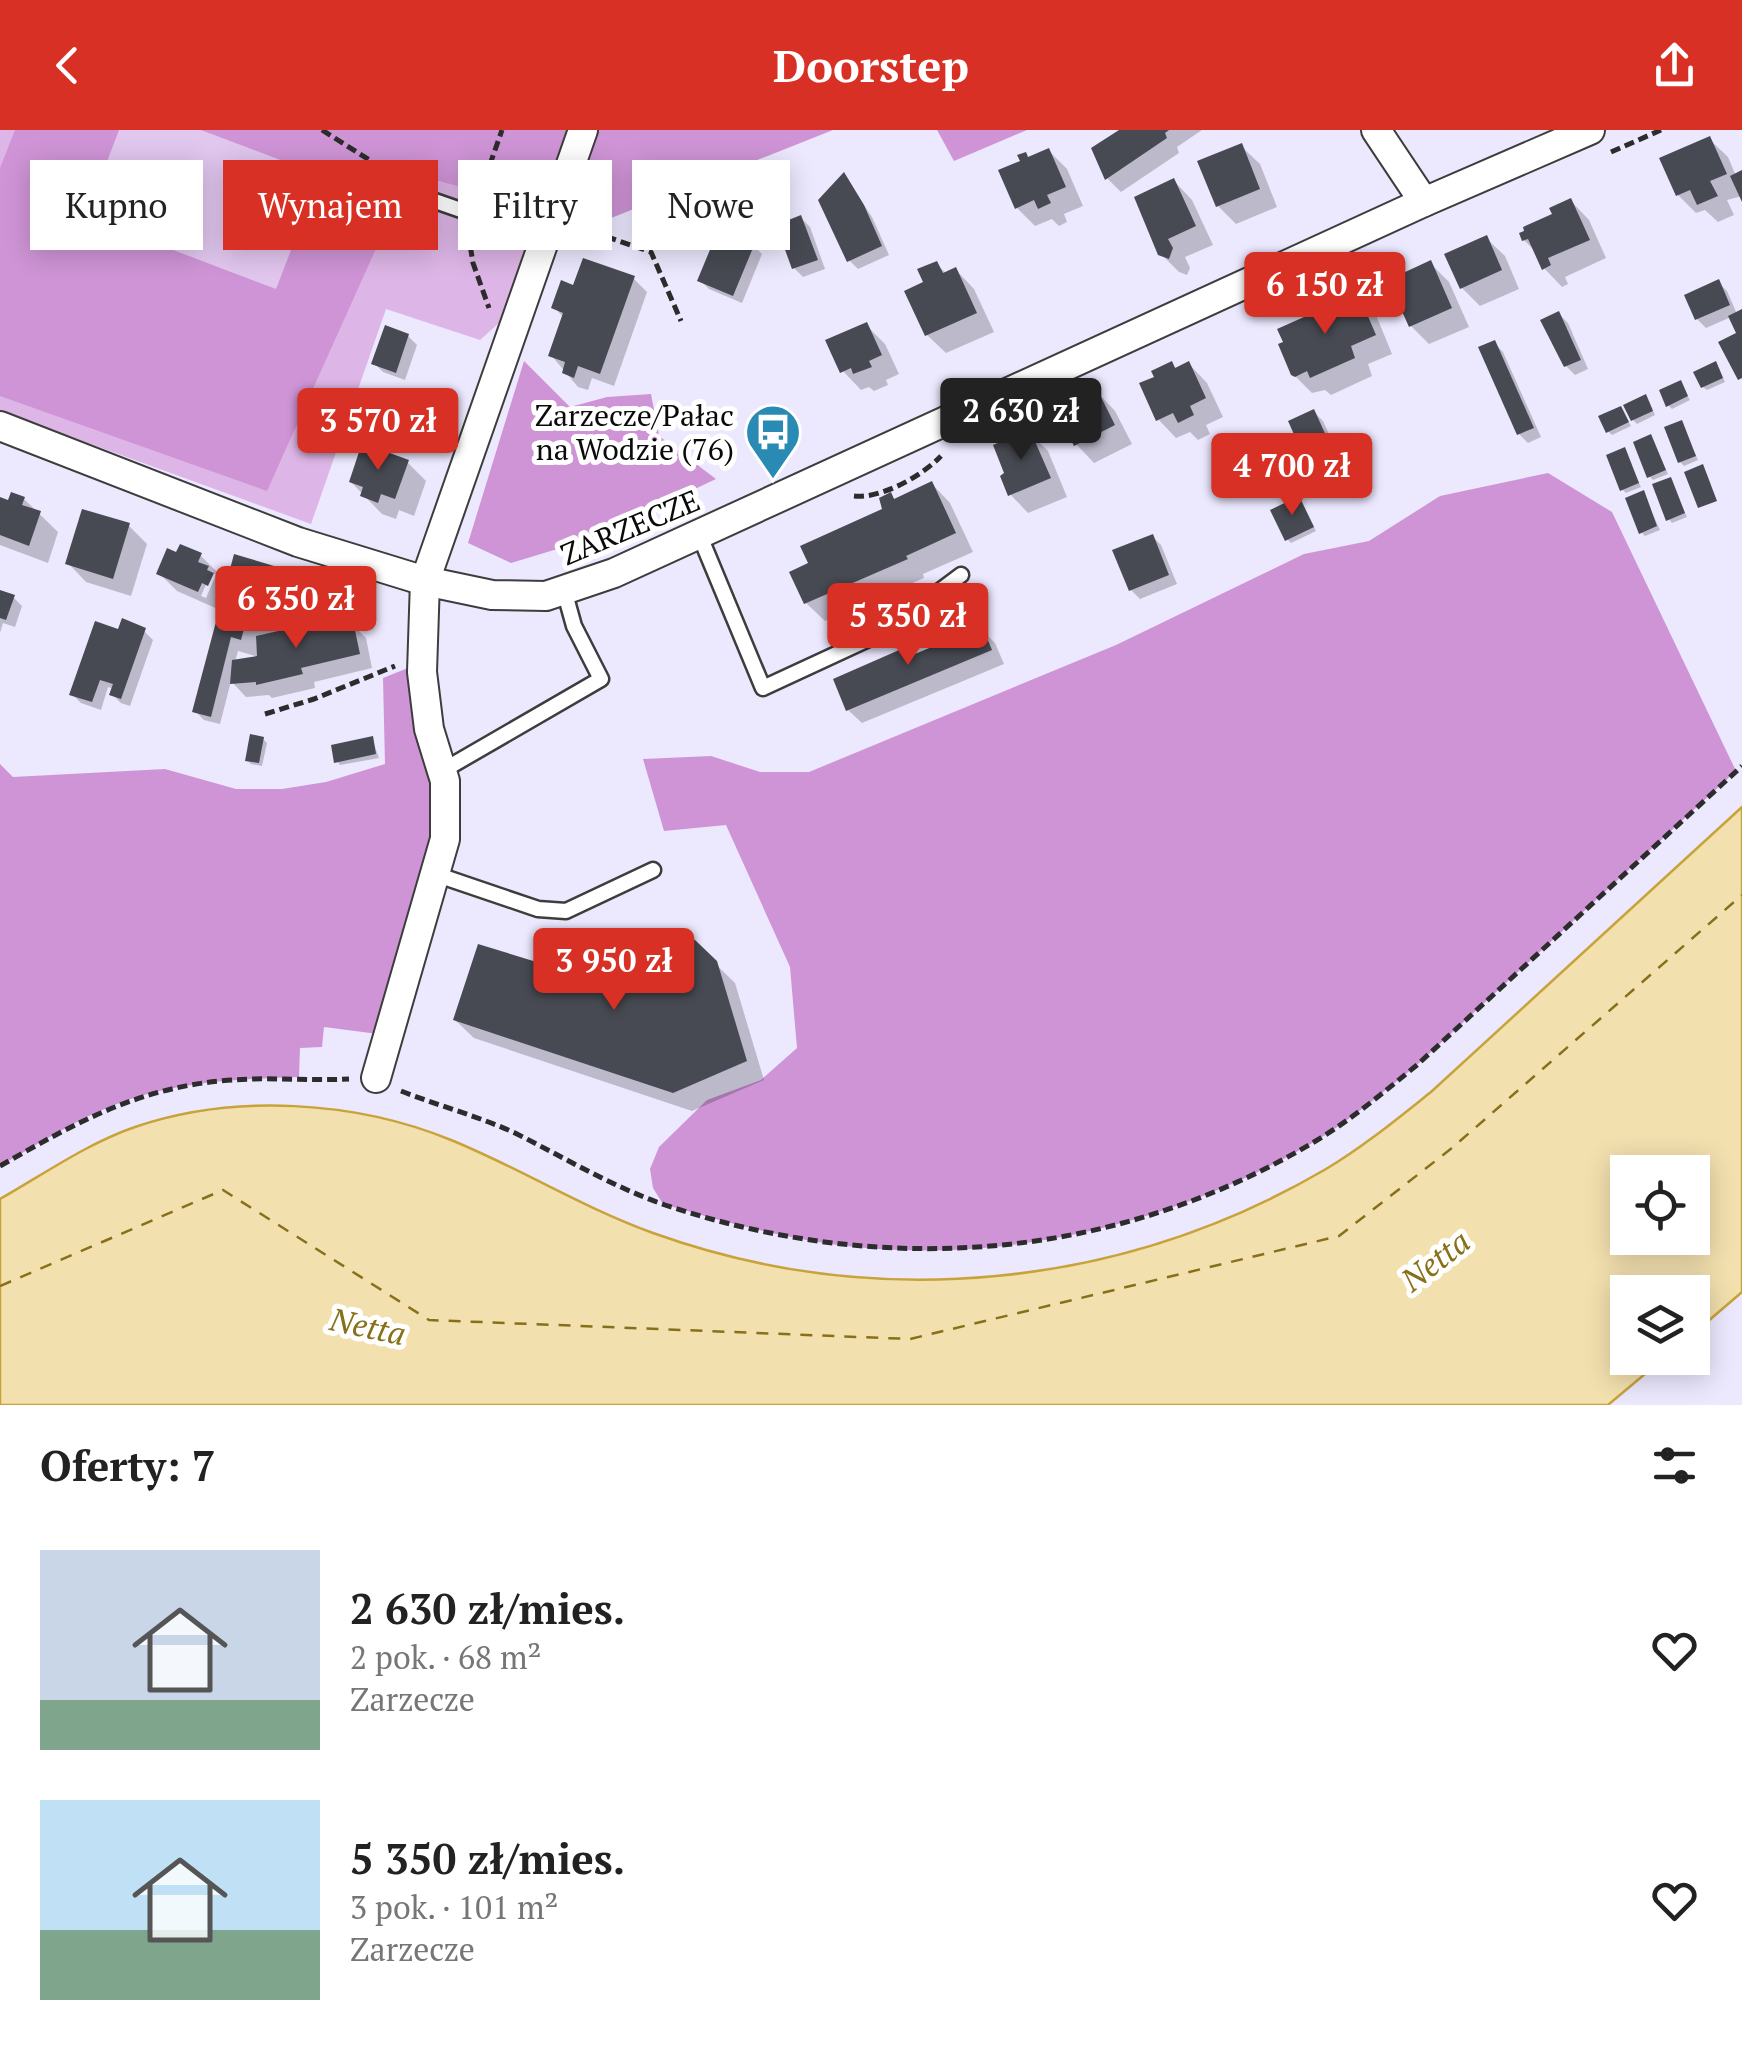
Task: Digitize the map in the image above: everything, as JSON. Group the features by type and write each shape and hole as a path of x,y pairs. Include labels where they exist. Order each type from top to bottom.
{"street":[{"path":"572,160 583,130"},
{"path":"1376,130 1424,202"},
{"name":"ZARZECZE","path":"0,426 298,542 424,581 492,595 546,596 614,573 1424,202 1590,130"},
{"path":"376,1078 445,840 446,781 429,729 422,657 424,581 541,250"}],"lane":[{"path":"699,534 762,688 886,631 961,574"},
{"path":"442,770 601,679 574,626 564,590"},
{"path":"435,874 538,909 566,911 652,870"}],"path":[{"path":"322,130 370,160"},
{"path":"491,160 502,130"},
{"path":"612,243 652,252 681,321"},
{"path":"470,250 486,297 488,324"},
{"path":"265,714 422,657"},
{"path":"0,1166 83,1119 128,1100 173,1088 228,1080 376,1078 404,1093 459,1109 587,1172 664,1204 784,1236 848,1246 929,1250 1079,1234 1216,1191 1288,1157 1363,1109 1417,1065 1742,766"}],"shaded area":[{"path":"0,130 568,130 557,160 458,160 458,250 526,250 500,322 480,340 386,309 311,524 0,411"},
{"path":"15,130 833,130 757,160 632,160 632,210 612,218 612,160 458,160 458,186 438,181 438,160 223,160 223,250 375,250 267,491 0,396 0,168"},
{"path":"119,130 201,130 280,160 223,160 223,250 291,250 276,289 173,250 203,250 203,160 108,160"},
{"path":"937,130 1027,130 954,161"},
{"path":"524,361 570,407 607,397 651,394 659,436 716,479 587,540 511,563 468,543"},
{"path":"1548,473 1612,512 1736,771 1417,1065 1341,1124 1264,1169 1159,1212 1048,1240 935,1250 878,1249 770,1232 663,1204 653,1188 650,1169 659,1147 707,1100 761,1080 797,1048 790,967 726,825 664,831 643,759 711,756 760,772 809,772 1116,645 1304,554 1369,541 1440,496"},
{"path":"413,666 414,711 436,781 438,813 378,1034 324,1027 322,1047 300,1048 299,1077 193,1085 131,1099 80,1120 0,1166 0,764 13,777 165,769 236,789 282,789 326,782 385,764 383,678"}],"water":[{"name":"Netta","path":"1742,807 1742,1292 1710,1319 1710,1275 1610,1275 1610,1375 1644,1375 1608,1405 0,1405 0,1199 100,1141 173,1116 213,1109 294,1106 375,1117 451,1140 653,1233 738,1258 823,1274 910,1280 996,1276 1082,1263 1166,1241 1247,1209 1326,1169 1431,1092"}],"building":[{"path":"1119,130 1169,130 1165,133 1167,138 1105,180 1091,148"},
{"path":"1710,136 1727,174 1710,181 1718,196 1697,205 1690,190 1676,196 1659,158"},
{"path":"1242,143 1260,189 1216,207 1197,161"},
{"path":"1049,148 1066,187 1047,195 1051,203 1038,209 1034,200 1015,209 998,170 1020,161 1017,155 1026,152 1028,157"},
{"path":"1742,170 1742,202 1730,176"},
{"path":"844,172 882,246 847,262 818,200"},
{"path":"1174,178 1196,226 1168,239 1173,248 1169,259 1158,255 1134,197"},
{"path":"1571,198 1590,240 1548,258 1551,265 1542,270 1528,239 1522,241 1519,233 1524,231 1523,227 1552,214 1549,208"},
{"path":"801,215 818,260 792,269 785,250 790,250 790,219"},
{"path":"1487,235 1502,270 1460,289 1444,254"},
{"path":"710,250 752,250 733,296 697,281"},
{"path":"583,258 635,276 600,374 578,366 574,378 562,373 565,362 548,356 563,313 551,308 561,280 573,285"},
{"path":"1431,260 1452,308 1409,327 1388,280"},
{"path":"937,261 943,273 956,267 977,313 925,336 904,291 923,282 917,269"},
{"path":"1719,279 1730,305 1695,320 1684,295"},
{"path":"1358,293 1376,335 1351,346 1355,358 1310,378 1307,371 1291,375 1278,344 1283,342 1277,329"},
{"path":"1742,309 1742,378 1738,380 1718,342 1736,333 1728,316"},
{"path":"1559,311 1581,360 1564,367 1540,320"},
{"path":"867,322 882,355 869,361 872,367 853,374 851,368 840,373 825,340"},
{"path":"385,325 409,334 396,373 371,364"},
{"path":"1495,340 1534,428 1517,435 1478,347"},
{"path":"1172,361 1175,368 1189,361 1206,398 1190,406 1194,415 1178,423 1173,413 1156,421 1139,383 1154,377 1151,371"},
{"path":"1716,361 1723,378 1701,388 1693,372"},
{"path":"1681,380 1688,396 1666,407 1659,390"},
{"path":"1097,389 1115,425 1074,446 1058,412"},
{"path":"1646,394 1653,411 1631,421 1623,405"},
{"path":"1621,406 1629,422 1606,433 1598,416"},
{"path":"1314,409 1336,458 1310,470 1288,421"},
{"path":"1682,420 1696,456 1678,463 1664,427"},
{"path":"1030,430 1051,478 1008,496 993,445"},
{"path":"1651,434 1666,470 1647,478 1633,442"},
{"path":"362,443 409,460 395,499 381,494 378,503 360,496 363,487 349,482"},
{"path":"1625,447 1639,483 1620,491 1606,455"},
{"path":"1703,464 1717,501 1698,508 1684,472"},
{"path":"1671,477 1685,513 1666,521 1652,484"},
{"path":"932,481 956,533 906,556 908,559 804,604 789,572 808,563 800,546 882,509 879,498 891,492 894,499"},
{"path":"1644,490 1657,526 1639,534 1625,498"},
{"path":"11,492 25,497 22,505 41,511 29,546 0,535 0,497 8,500"},
{"path":"1299,496 1314,527 1285,541 1270,510"},
{"path":"82,509 130,523 113,579 65,564"},
{"path":"1153,534 1169,575 1129,591 1112,550"},
{"path":"180,544 202,553 198,562 214,573 208,586 202,583 198,592 156,574 167,548 176,552"},
{"path":"234,554 274,566 256,628 245,625 241,640 231,637 211,717 192,712"},
{"path":"0,590 15,595 6,620 0,618"},
{"path":"341,617 343,623 353,621 360,654 301,668 303,674 256,685 230,684 232,660 257,656 256,636"},
{"path":"122,618 146,628 121,699 109,695 113,684 100,680 92,702 69,695 95,621 118,629"},
{"path":"982,626 992,650 846,711 833,679 906,647 910,656"},
{"path":"250,734 264,737 259,763 245,761"},
{"path":"373,736 376,754 334,763 331,745"},
{"path":"667,934 695,940 717,961 747,1061 673,1093 453,1020 478,944 618,987 647,943"}],"ferry route":[{"path":"0,1286 223,1190 429,1320 910,1339 1339,1236 1452,1148 1742,895"}],"place":[{"name":"Zarzecze/Pałac na Wodzie (76)","path":"773,481"}]}
